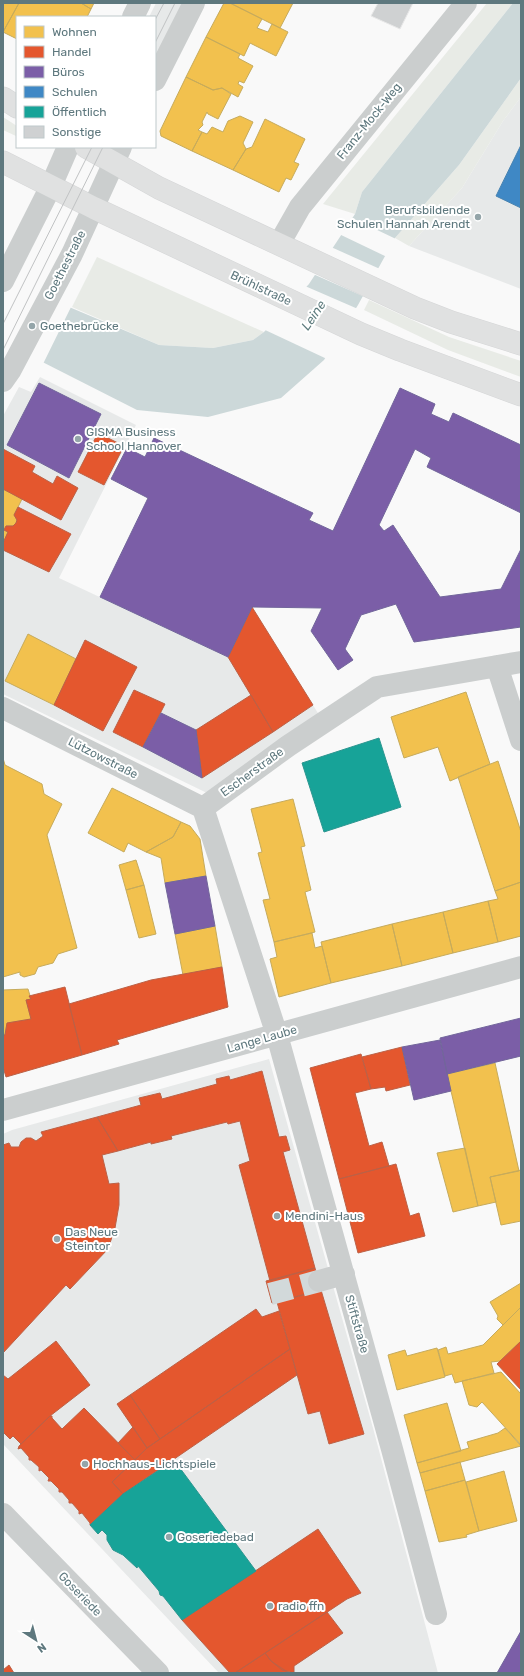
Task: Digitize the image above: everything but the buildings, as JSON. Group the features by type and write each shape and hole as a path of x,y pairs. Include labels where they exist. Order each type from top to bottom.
{"main road":[{"path":"3,98 16,106"},
{"path":"90,148 117,155 159,188 376,288 415,308 451,322 521,344"},
{"name":"Brühlstraße","path":"3,162 94,208 361,334 521,395"}],"street":[{"path":"134,16 140,3"},
{"path":"156,78 194,3"},
{"name":"Franz-Mock-Weg","path":"280,244 300,207 466,3"},
{"path":"3,281 51,186 68,148"},
{"name":"Goethestraße","path":"7,376 94,208 117,155"},
{"name":"Escherstraße","path":"203,808 288,746 377,687 521,662"},
{"path":"497,666 521,740"},
{"name":"Lützowstraße","path":"4,708 203,808"},
{"path":"203,808 276,1034"},
{"name":"Lange Laube","path":"3,1110 521,967"},
{"name":"Stiftstraße","path":"276,1034 344,1274 436,1614"},
{"path":"319,1281 344,1274"},
{"name":"Goseriede","path":"3,1514 158,1673"}],"shaded area":[{"path":"156,3 183,3 156,56 156,16 150,16"},
{"path":"487,3 513,3 362,192 355,214 323,204"},
{"path":"521,78 521,97 503,121 462,188 409,246 395,238 459,165"},
{"name":"Berufsbildende Schulen Hannah Arendt","path":"521,97 521,289 409,246 462,188 503,121"},
{"path":"3,117 16,125 16,136 3,130"},
{"path":"97,257 264,332 253,340 213,348 159,345 72,307"},
{"path":"369,300 449,337 521,361 521,377 448,350 364,310"},
{"path":"40,377 136,425 59,578 228,657 252,607 321,718 207,793 3,694 3,416 19,387 31,392"},
{"path":"269,1059 373,1428 438,1673 219,1673 3,1444 3,1134 12,1130"}],"water":[{"name":"Leine","path":"513,3 521,3 521,78 459,165 395,238 358,305 324,360 281,398 208,417 137,410 3,342 3,279 159,345 213,348 253,340 264,332 309,284 355,214 362,192"}],"pier":[{"path":"350,217 396,239 387,257 339,234"},
{"path":"331,247 380,269 365,297 313,274"},
{"path":"3,277 72,305 43,364 3,344"},
{"path":"305,286 358,309 327,359 263,329"}],"tunnel":[{"path":"270,1294 319,1281"}],"tram line":[{"path":"156,18 164,3"},
{"path":"156,41 175,3"},
{"path":"3,324 91,148"},
{"path":"3,350 103,148"}],"place":[{"name":"Berufsbildende Schulen Hannah Arendt","path":"478,217"},
{"name":"Goethebrücke","path":"32,326"},
{"name":"GISMA Business School Hannover","path":"78,439"},
{"name":"Mendini-Haus","path":"277,1216"},
{"name":"Das Neue Steintor","path":"57,1239"},
{"name":"Hochhaus-Lichtspiele","path":"85,1464"},
{"name":"Goseriedebad","path":"169,1537"},
{"name":"radio ffn","path":"270,1606"}]}
